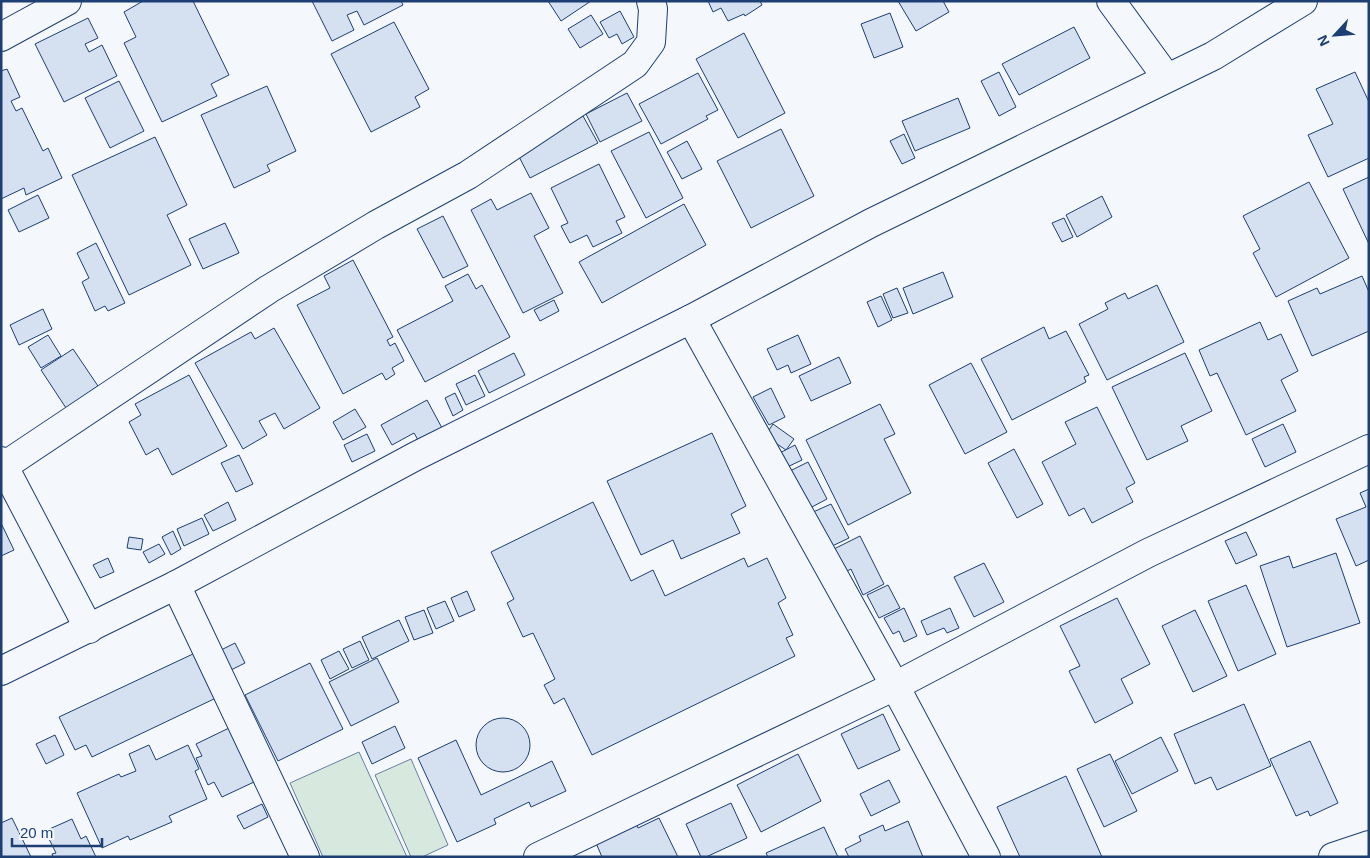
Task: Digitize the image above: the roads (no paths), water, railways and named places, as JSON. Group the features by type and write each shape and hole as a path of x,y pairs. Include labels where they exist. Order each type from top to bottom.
{"street":[{"path":"1,38 67,1"},
{"path":"89,629 2,464 261,294 376,225 468,175 635,64 650,42 653,9 651,1"},
{"path":"1111,1 1167,78"},
{"path":"1,671 176,585 416,456 691,319 871,223 1213,56 1303,1"},
{"path":"691,319 895,686 986,857"},
{"path":"538,857 567,851 895,686 1148,553 1369,449"},
{"path":"176,585 305,857"},
{"path":"1333,857 1369,845"}]}
